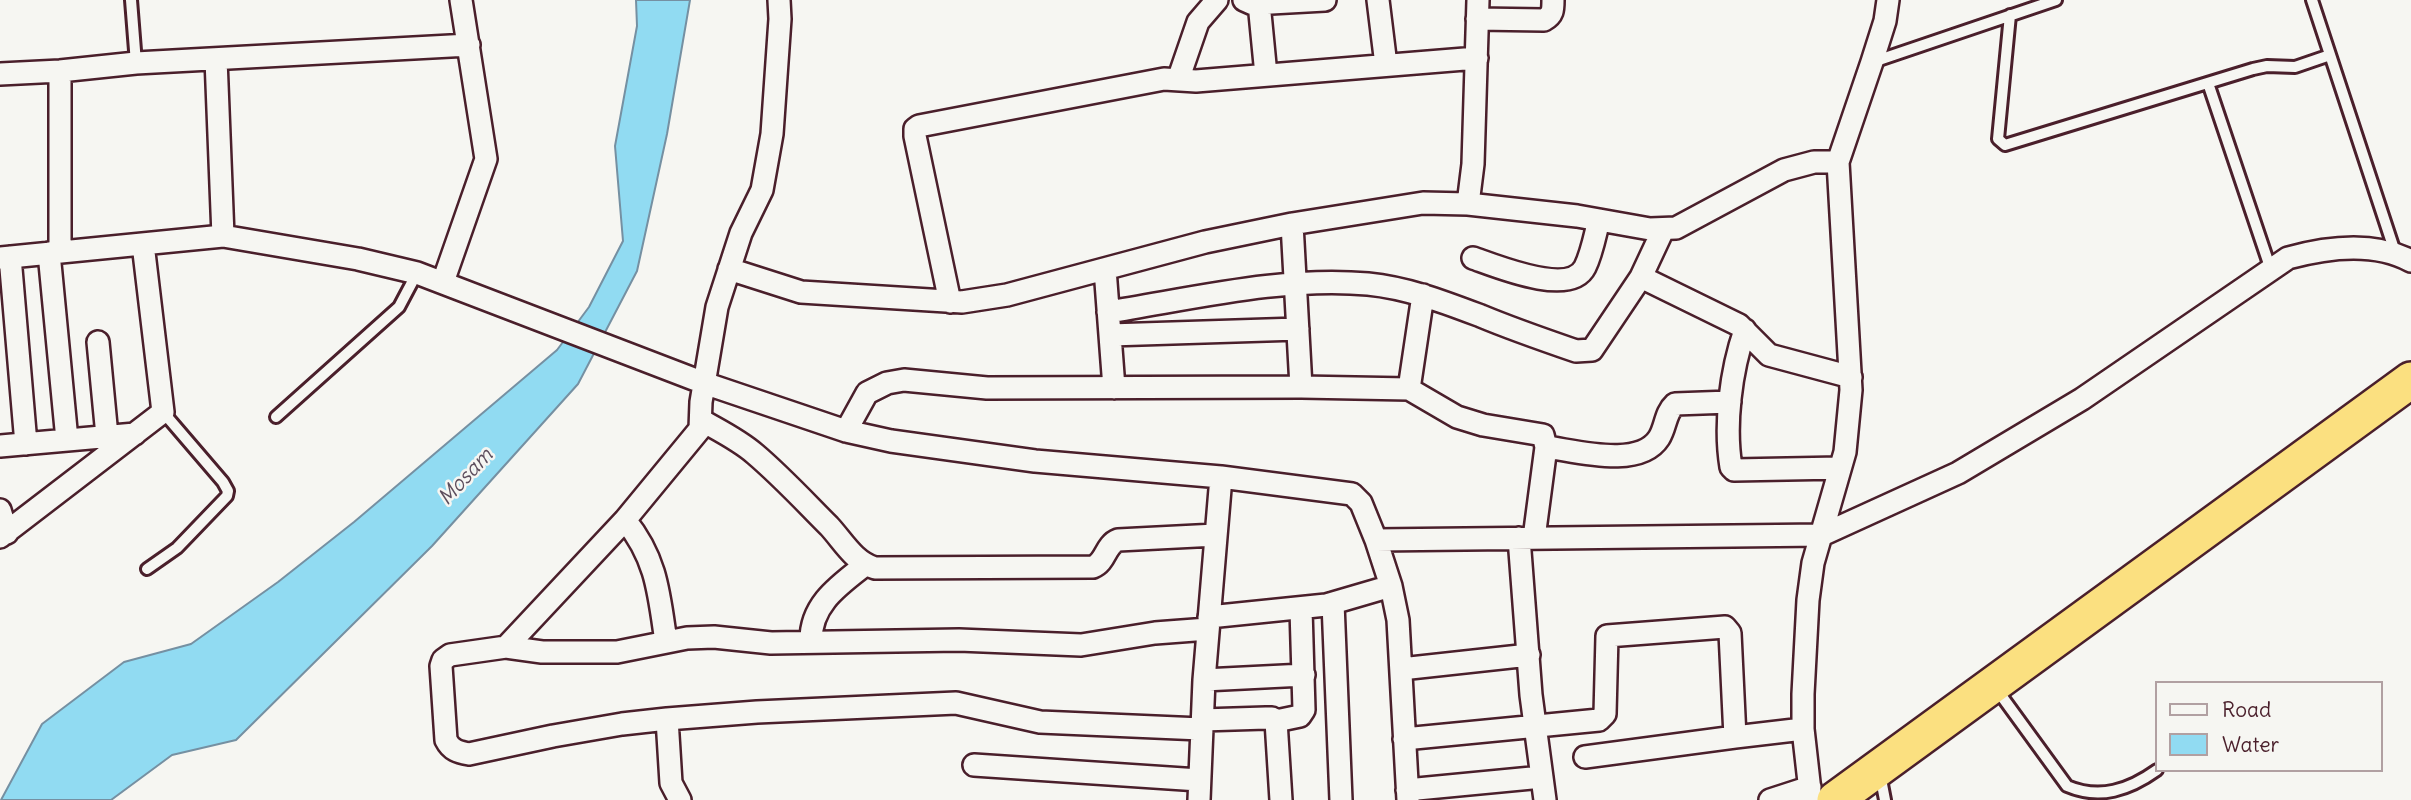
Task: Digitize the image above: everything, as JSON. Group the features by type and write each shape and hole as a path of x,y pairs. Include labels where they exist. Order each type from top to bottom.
{"highway":[{"path":"1819,795 1882,784 1993,685 2411,380"}],"street":[{"path":"443,282 486,159 461,0"},
{"path":"506,648 625,520 699,429 716,307 741,233 762,190 772,134 779,0"},
{"path":"1178,80 1198,22 1217,0"},
{"path":"1266,75 1252,2 1325,0"},
{"path":"1378,0 1386,65"},
{"path":"1468,204 1473,164 1478,9 1544,20 1553,12 1553,0"},
{"path":"1770,800 1819,795 1803,729 1808,600 1813,563 1840,468 1850,415 1851,377 1838,162 1885,21 1888,0"},
{"path":"0,74 136,63 469,45"},
{"path":"950,302 915,136 919,125 1164,79 1196,81 1476,58"},
{"path":"216,59 223,236"},
{"path":"60,71 55,252 67,440"},
{"path":"729,269 801,292 950,302 1007,295 1205,242 1399,206 1468,204 1662,230 1686,224 1784,170 1814,162 1838,162"},
{"path":"1473,258 1533,277 1561,280 1572,278 1585,268 1599,220"},
{"path":"1292,224 1301,387"},
{"path":"1108,312 1296,285 1368,284 1423,295 1585,352 1592,350 1641,277 1662,230"},
{"path":"26,444 5,257 223,236 358,259 443,282 704,383 846,431 891,441 1035,461 1222,477 1352,494 1361,503 1376,540 1391,586 1398,620 1407,795 1542,777"},
{"path":"0,510 4,535 163,412 143,244"},
{"path":"1376,540 1822,535 1958,473 2082,399 2288,258 2317,250 2367,248 2403,257"},
{"path":"1105,269 1114,388"},
{"path":"1641,277 1724,317 1745,330 1769,355 1851,377"},
{"path":"1409,389 1423,295"},
{"path":"1110,335 1298,329"},
{"path":"1745,330 1737,352 1730,402 1730,463 1734,470 1840,468"},
{"path":"98,342 107,436"},
{"path":"846,431 867,393 887,383 904,380 987,388 1409,389 1457,417 1483,425 1543,435 1546,447 1527,538 1529,655 1545,800"},
{"path":"1546,447 1606,455 1641,453 1660,437 1670,409 1675,404 1730,402"},
{"path":"701,420 731,436 757,455 865,565 875,568 1093,567 1101,561 1111,543 1118,540 1216,535"},
{"path":"0,446 135,434"},
{"path":"974,765 1199,790 1204,680 1222,477"},
{"path":"625,520 639,537 653,568 666,642"},
{"path":"811,642 811,629 824,601 865,565"},
{"path":"1301,609 1304,710 1300,716 1276,721 1266,718 1202,724 1040,722 956,703 667,719 553,736 482,753 458,752 449,746 446,740 441,666 443,660 450,655 506,648 617,652 666,642 714,637 752,642 959,640 1081,645 1333,603 1391,586"},
{"path":"1333,603 1341,800"},
{"path":"1404,740 1603,718 1607,636 1725,627 1730,633 1735,737"},
{"path":"1401,669 1529,655"},
{"path":"1204,680 1304,676"},
{"path":"667,719 671,783 680,800"},
{"path":"1276,721 1281,800"},
{"path":"1585,757 1803,729"}],"lane":[{"path":"131,0 136,63"},
{"path":"2312,0 2403,257"},
{"path":"1872,62 2051,1"},
{"path":"2010,15 1998,139 2005,145 2253,68 2295,67 2330,55"},
{"path":"2208,83 2271,270"},
{"path":"276,417 399,307 417,273"},
{"path":"147,569 177,548 227,496 228,491 163,412"},
{"path":"1993,685 2067,786 2079,792 2116,793 2137,785 2156,771"}],"water":[{"name":"Mosam","path":"636,0 690,0 667,134 637,271 578,384 432,546 236,740 172,755 111,800 1,800 42,724 124,662 191,644 278,582 354,522 557,350 589,307 623,241 615,146 637,26"}]}
